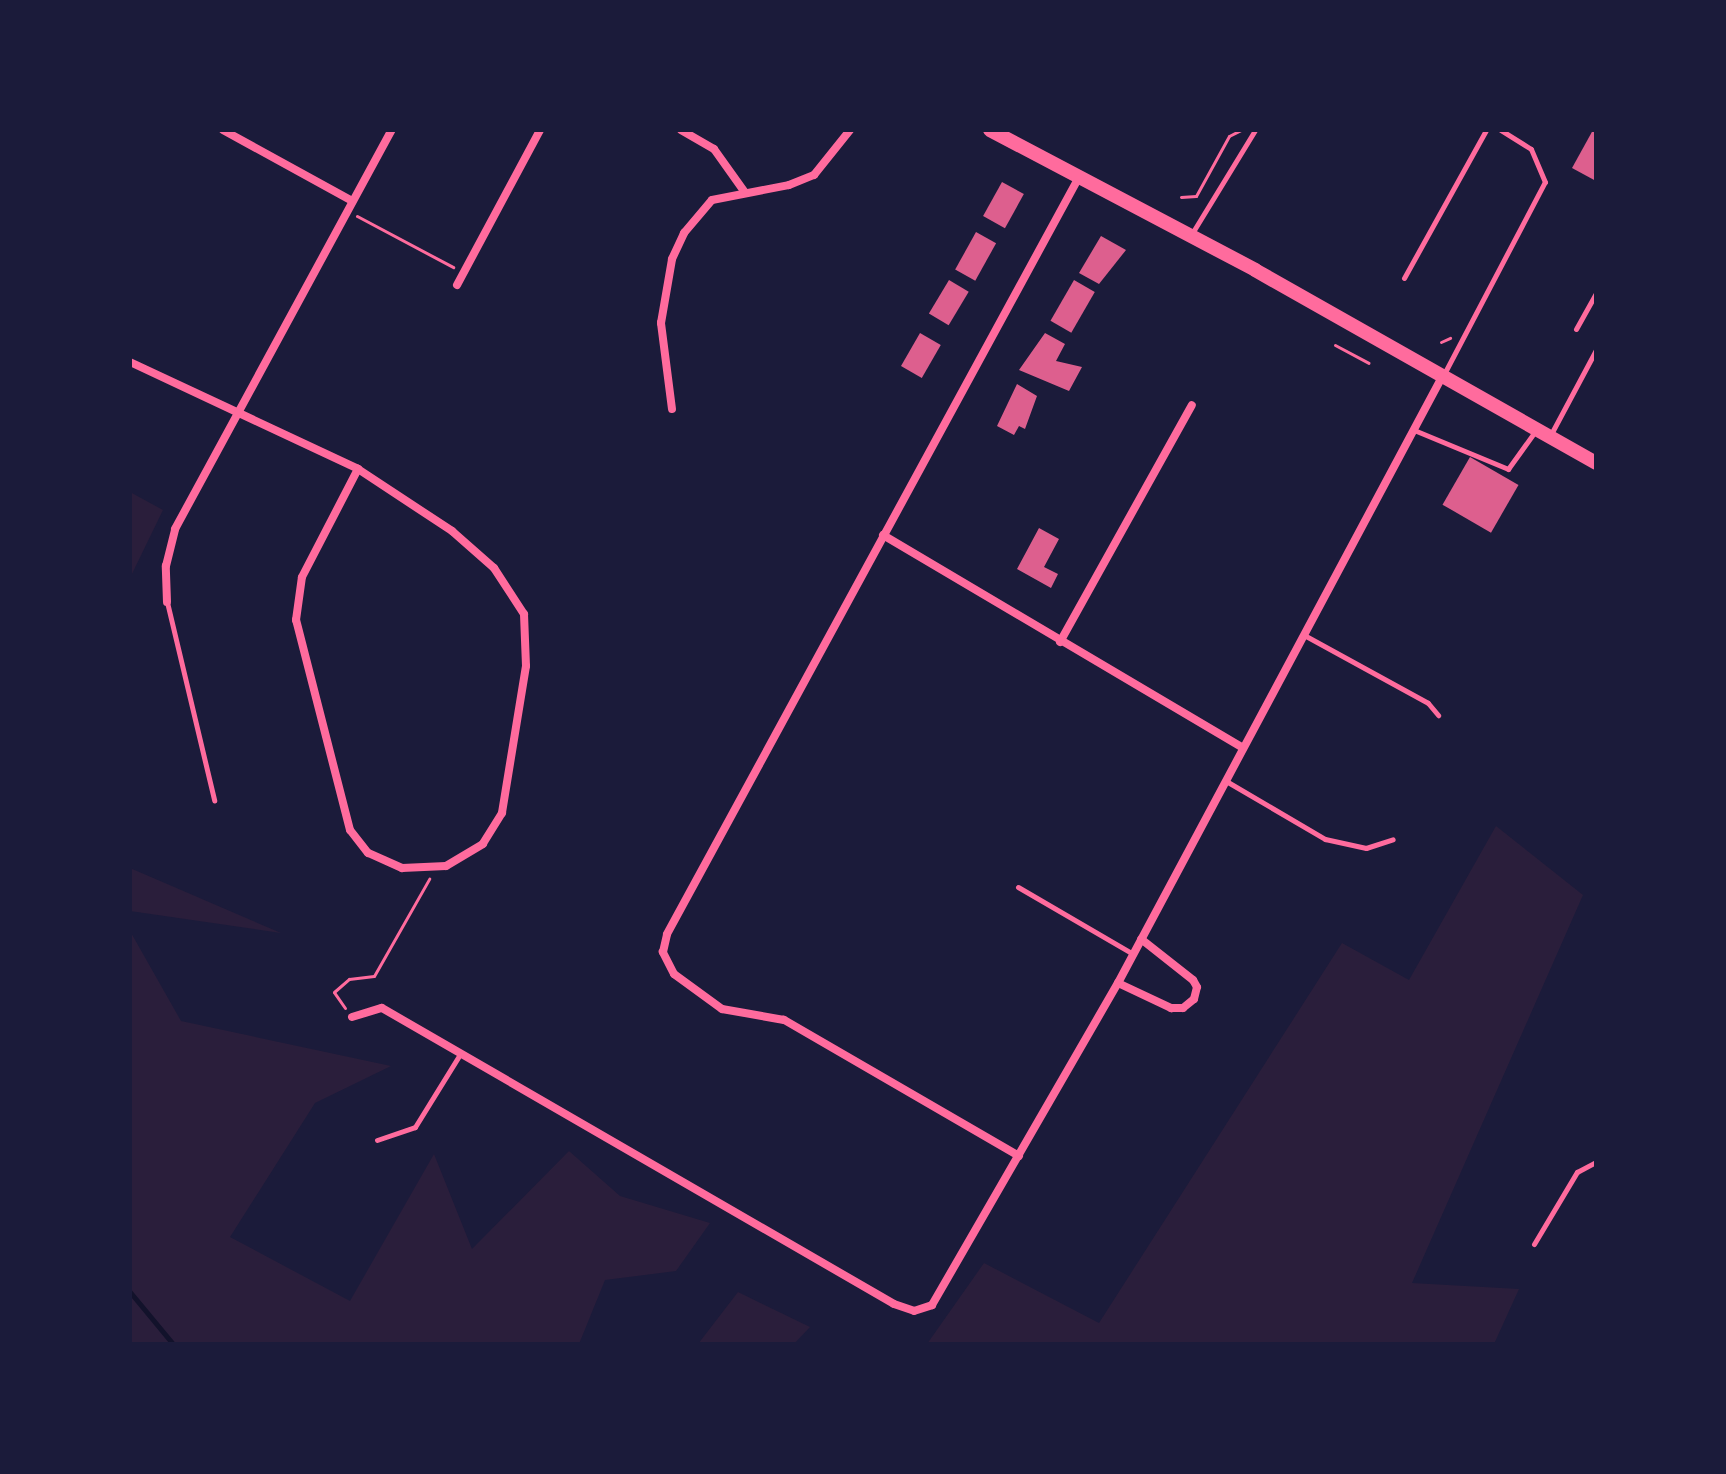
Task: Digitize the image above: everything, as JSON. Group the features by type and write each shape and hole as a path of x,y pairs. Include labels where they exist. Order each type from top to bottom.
{"main road":[{"path":"990,130 1191,235 1596,463"}],"street":[{"path":"223,130 349,206"},
{"path":"167,602 166,566 175,529 392,130"},
{"path":"457,285 540,130"},
{"path":"681,130 714,149 744,191"},
{"path":"672,409 661,323 672,259 684,233 712,200 744,191 789,185 814,175 850,130"},
{"path":"1019,1156 784,1020 722,1009 674,974 663,952 667,934 1079,177"},
{"path":"130,362 358,469 452,531 494,568 524,614 526,666 502,813 483,844 446,866 402,868 368,853 350,830 296,620 302,577 358,469"},
{"path":"352,1017 382,1008 914,1311 932,1305 1118,983 1443,375"},
{"path":"1060,642 1192,405"},
{"path":"883,535 1243,748"},
{"path":"1118,983 1171,1008 1183,1008 1194,999 1197,987 1193,980 1141,939"}],"lane":[{"path":"1191,235 1255,130"},
{"path":"1404,278 1486,130"},
{"path":"1443,375 1545,182 1531,149 1501,130"},
{"path":"1576,329 1596,293"},
{"path":"1413,430 1508,469 1543,433 1596,350"},
{"path":"167,602 214,800"},
{"path":"1304,635 1428,703 1438,715"},
{"path":"1226,781 1325,839 1366,848 1393,839"},
{"path":"1018,887 1133,954"},
{"path":"377,1140 415,1127 461,1053"},
{"path":"1534,1244 1577,1172 1596,1162"}],"path":[{"path":"1181,197 1196,196 1229,136 1241,130"},
{"path":"349,206 463,273"},
{"path":"1335,345 1369,363"},
{"path":"352,1017 334,992 349,979 374,976 429,882 429,867"}],"shaded area":[{"path":"130,492 163,510 130,578"},
{"path":"1496,826 1583,895 1412,1283 1519,1289 1494,1344 927,1344 984,1263 1099,1323 1342,943 1409,980"},
{"path":"130,868 281,933 130,911"},
{"path":"130,931 181,1021 391,1066 315,1103 230,1237 350,1301 434,1154 472,1249 569,1151 620,1196 710,1223 676,1271 605,1280 579,1344 130,1344"},
{"path":"738,1292 810,1327 794,1344 698,1344"}],"building":[{"path":"1593,130 1596,130 1596,181 1572,168"},
{"path":"1002,182 1024,194 1005,228 983,216"},
{"path":"976,232 996,243 975,281 955,270"},
{"path":"1101,236 1126,250 1099,284 1079,273"},
{"path":"949,280 969,292 949,325 929,313"},
{"path":"1074,280 1095,292 1071,333 1050,321"},
{"path":"920,333 941,345 922,378 901,366"},
{"path":"1045,333 1065,344 1056,361 1082,367 1069,391 1019,370"},
{"path":"1017,384 1037,396 1025,429 1019,426 1014,435 997,426"},
{"path":"1470,457 1518,485 1491,533 1442,505"},
{"path":"1039,528 1059,539 1044,567 1058,574 1051,588 1017,569"}],"waterway":[{"path":"130,1292 173,1344"}]}
